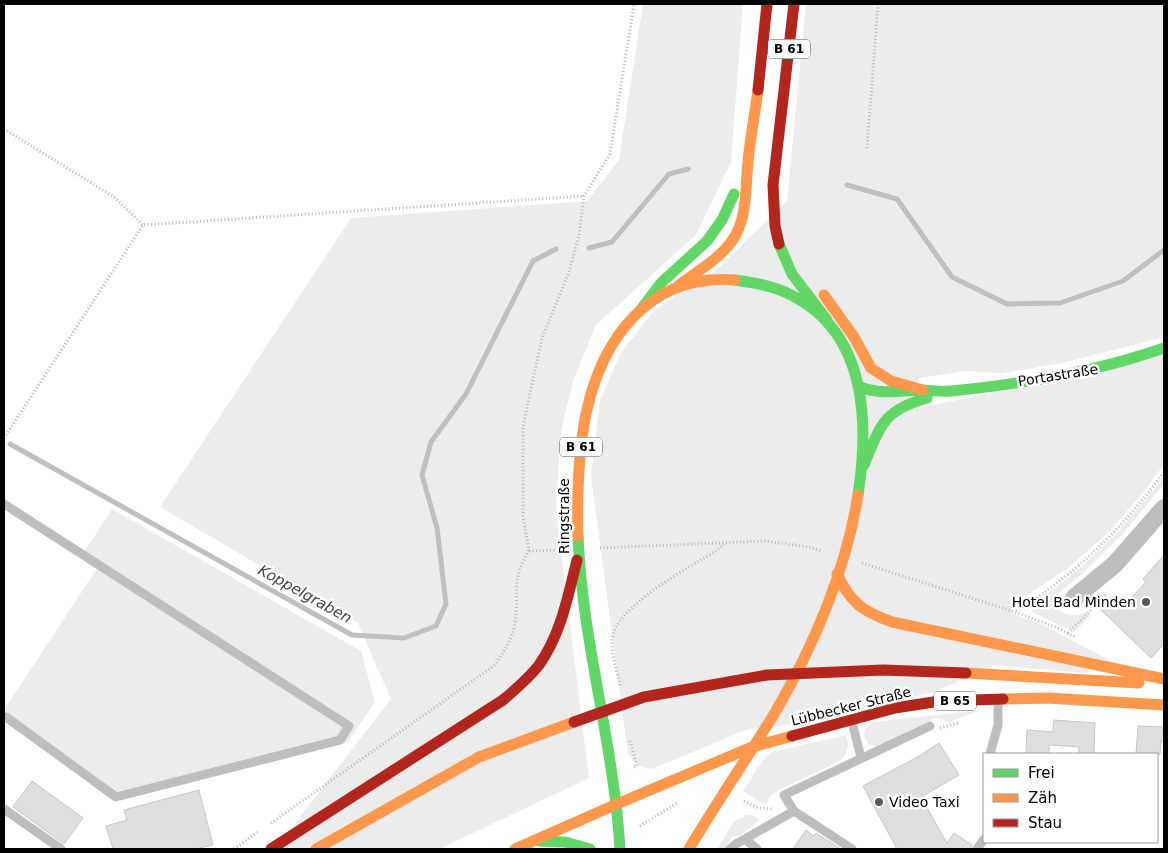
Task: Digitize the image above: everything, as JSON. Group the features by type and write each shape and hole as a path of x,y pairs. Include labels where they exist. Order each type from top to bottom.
{"main road":[{"name":"B 61","path":"679,285 710,264 723,252 733,240 740,225 746,200 748,163 767,4"},
{"name":"B 61","path":"689,849 771,717 795,674 815,632 844,552 858,498 862,469 864,422 860,387 848,354 827,320 790,272 778,241 775,227 773,185 794,4"},
{"path":"639,312 661,283 707,241 715,231 748,163"},
{"path":"775,227 800,263"},
{"name":"Ringstraße","path":"620,849 617,804 581,590 578,539 581,450 590,401 598,378 611,350 625,328 639,312 679,285 728,279 750,281 776,288 797,298 827,320"},
{"path":"816,284 847,325 871,368 891,381 923,390"},
{"name":"Portastraße","path":"862,469 882,424 888,416 906,405 949,391 1101,368 1144,356 1164,348"},
{"name":"Portastraße","path":"860,387 882,394 923,390 949,391"},
{"path":"271,849 503,700 525,681 539,666 551,648 559,629 579,556"},
{"path":"838,570 849,599 859,608 874,616 892,622 1164,679"},
{"path":"316,849 479,757 644,697 767,675 883,670 1012,674 1164,685"},
{"name":"Lübbecker Straße","path":"617,804 752,747 895,708 940,701 998,698 1048,698 1164,705"},
{"path":"515,849 617,804"},
{"path":"534,841 561,841 590,849"}],"street":[{"path":"1074,598 1115,564 1164,508"}],"lane":[{"path":"4,504 349,726 340,740 116,797 6,717"},
{"path":"990,753 998,725 998,698"},
{"path":"851,720 862,758"},
{"path":"852,849 794,811 784,795 930,726"},
{"path":"4,809 61,849"},
{"path":"730,849 794,811"},
{"path":"745,839 757,849"}],"path":[{"path":"266,826 495,665 509,644 515,622 516,584 521,563 529,551 523,516 522,426 542,338 569,272 579,235 584,196 610,154 634,4"},
{"path":"867,148 878,4"},
{"path":"4,129 114,197 143,225 584,196"},
{"path":"4,438 143,225"},
{"path":"861,563 1015,612 1077,567 1117,530 1164,472"},
{"path":"599,548 765,541 808,547 826,552"},
{"path":"616,667 612,640 616,627 628,612 653,589 726,543"},
{"path":"529,551 559,550"},
{"path":"1068,633 1092,610"},
{"path":"234,849 258,832"}],"shaded area":[{"path":"643,4 743,4 731,162 696,235 596,325 574,378 561,430 556,509 589,778 439,849 275,849 391,699 358,623 160,507 351,218 587,201 619,160"},
{"path":"806,4 1164,4 1164,337 1058,364 1002,373 966,371 919,378 914,409 1164,357 1164,464 1110,531 1068,568 1015,603 1011,613 1043,625 1115,663 1085,673 994,665 934,692 781,726 748,729 652,769 638,766 628,754 591,476 600,400 621,353 654,310 714,272 787,201"},
{"path":"1164,477 1164,484 1123,534 1083,573 1054,597 1059,608 1066,614 1075,615 1086,612 1091,615 1074,632 1032,612 1033,605 1079,569 1119,531"},
{"path":"112,509 361,651 375,702 347,743 114,801 4,721 4,710 100,564 83,554"},
{"path":"981,710 949,722 935,718 877,747 869,745 864,736 865,730 872,722"},
{"path":"846,735 848,749 840,761 775,792 770,796 767,804 760,802 743,791 763,760 772,752"},
{"path":"747,815 758,818 759,821 739,836 732,836 725,849 717,849 734,821"}],"building":[{"name":"Hotel Bad Minden","path":"1164,555 1164,644 1151,658 1099,608 1111,597 1122,608 1146,582 1143,579"},
{"path":"1054,720 1095,723 1094,753 1079,753 1079,747 1049,745 1049,753 1026,753 1027,730 1053,732"},
{"path":"1138,726 1164,727 1164,741 1161,741 1160,754 1136,753"},
{"path":"939,743 959,775 921,797 947,843 954,833 972,845 971,849 897,849 863,786 921,755"},
{"path":"32,781 83,818 64,844 13,807"},
{"path":"199,790 213,845 195,849 113,849 106,826 127,820 124,810"},
{"path":"806,830 814,836 816,833 841,849 793,849"}],"waterway":[{"name":"Koppelgraben","path":"589,248 612,242 669,174 688,169"},
{"name":"Koppelgraben","path":"847,185 897,199 952,277 1007,304 1060,303 1123,281 1164,250"},
{"name":"Koppelgraben","path":"10,444 352,635 404,638 436,626 446,604 437,528 422,475 431,442 466,394 533,261 556,249"}],"traffic: fast":[{"path":"639,312 661,283 707,241 722,220 734,194"},
{"path":"779,244 792,274 827,320"},
{"path":"735,280 772,287 793,296 817,313 836,333 849,357 857,383 862,410 863,439 858,495"},
{"path":"860,387 883,392 897,392 920,390 947,391 1005,385 1059,376 1112,364 1164,348"},
{"path":"864,465 885,421 901,408 927,398"},
{"path":"578,536 585,615 617,810 620,849"},
{"path":"539,841 565,842 590,849"}],"traffic: slow":[{"path":"679,285 721,254 732,241 741,223 758,90"},
{"path":"578,536 581,444 586,414 604,360 618,336 635,316 655,299 678,287 705,281 735,280"},
{"path":"824,295 854,337 871,368 891,381 923,390"},
{"path":"689,849 776,711 803,660 837,579 853,523 858,495"},
{"path":"837,574 847,592 859,605 865,610 892,622 1164,679"},
{"path":"966,673 1139,683"},
{"path":"1003,699 1048,698 1164,705"},
{"path":"316,849 479,757 574,722"},
{"path":"617,804 752,747 792,736"},
{"path":"515,849 617,804"}],"traffic: jam":[{"path":"758,90 767,4"},
{"path":"779,244 775,226 773,185 794,4"},
{"path":"271,849 503,700 522,683 539,665 553,641 567,601 577,560"},
{"path":"574,722 644,697 767,675 883,670 966,673"},
{"path":"792,736 895,708 940,701 1003,699"}],"place":[{"name":"Hotel Bad Minden","path":"1146,602"},
{"name":"Video Taxi","path":"879,802"}]}
